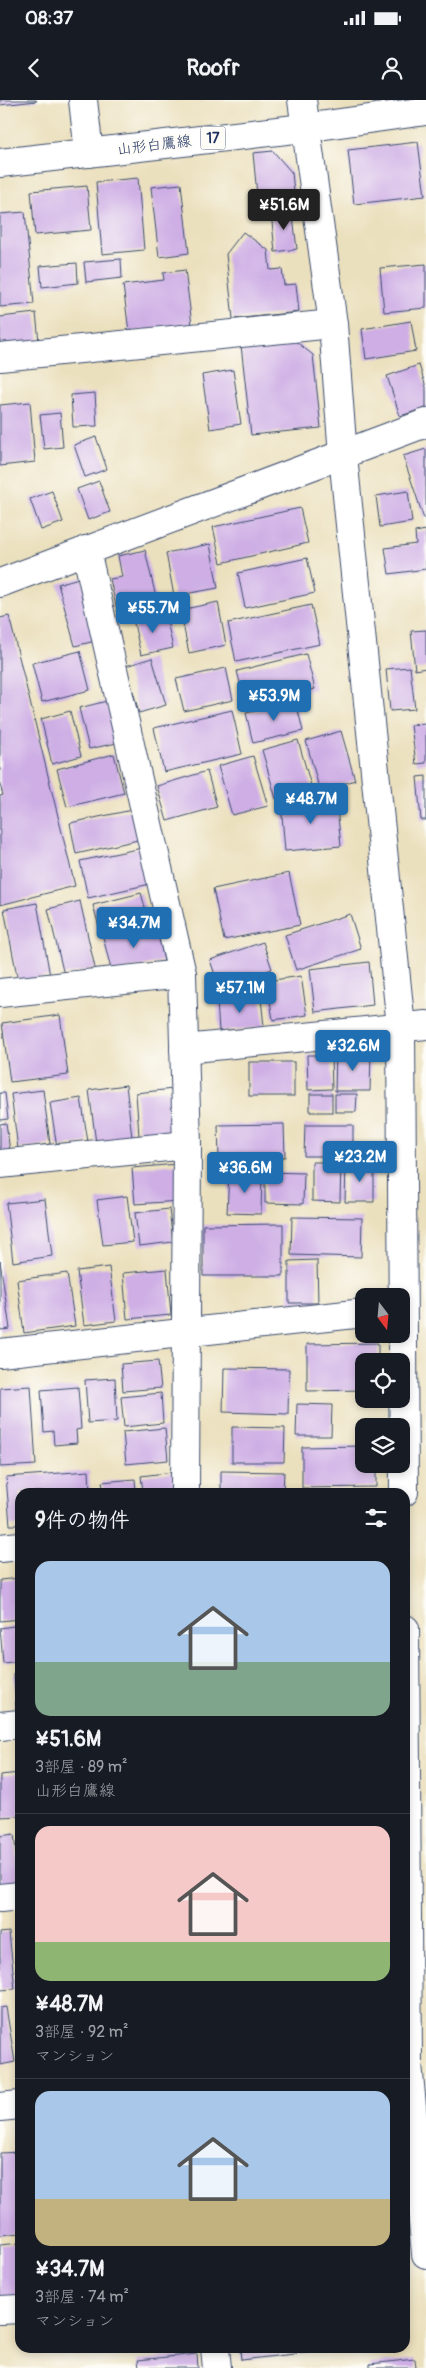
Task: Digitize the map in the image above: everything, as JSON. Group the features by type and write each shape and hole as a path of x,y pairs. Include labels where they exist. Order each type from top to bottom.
{"street":[{"path":"83,100 89,153"},
{"path":"302,100 304,128 333,324 343,456 414,1026 410,1308"},
{"name":"山形白鷹線","path":"0,163 426,112"},
{"path":"0,357 333,324"},
{"path":"0,583 426,424"},
{"path":"86,550 182,974 187,1145 185,1488"},
{"path":"0,993 182,974"},
{"path":"184,1049 414,1026"},
{"path":"0,1164 187,1145"},
{"path":"0,1353 355,1314"},
{"path":"404,1488 409,1343"},
{"path":"0,1548 15,1546"},
{"path":"0,1726 15,1724"},
{"path":"0,1898 15,1896"},
{"path":"410,1900 413,2063 426,2254"},
{"path":"0,2107 15,2106"},
{"path":"0,2310 15,2309"},
{"path":"216,2353 218,2368"}],"building":[{"path":"0,100 36,100 37,101 0,105"},
{"path":"418,142 425,196 354,204 348,150"},
{"path":"273,151 292,173 295,201 258,205 253,153"},
{"path":"138,178 144,250 102,254 96,182"},
{"path":"181,184 189,253 159,257 151,187"},
{"path":"87,186 91,230 35,235 31,191"},
{"path":"292,209 297,249 275,252 271,212"},
{"path":"25,212 34,304 0,307 0,214"},
{"path":"243,232 268,250 270,270 282,269 284,285 296,284 299,312 233,319 226,254"},
{"path":"121,259 122,278 86,282 84,262"},
{"path":"77,263 78,283 42,287 40,266"},
{"path":"426,264 426,308 384,312 380,268"},
{"path":"185,270 192,325 129,332 123,285 164,280 163,273"},
{"path":"36,313 39,342 0,346 0,317"},
{"path":"411,321 416,351 366,359 362,329"},
{"path":"294,340 313,355 321,428 251,435 241,345"},
{"path":"419,365 426,387 426,408 400,416 387,376"},
{"path":"233,370 241,424 210,429 202,375"},
{"path":"95,393 97,426 73,427 71,395"},
{"path":"30,402 35,462 0,466 0,405"},
{"path":"60,413 63,447 44,449 40,415"},
{"path":"96,437 107,469 85,477 74,445"},
{"path":"426,449 426,518 424,519 403,456"},
{"path":"99,481 110,512 88,520 77,489"},
{"path":"52,491 63,522 41,530 30,499"},
{"path":"408,491 412,522 380,527 376,496"},
{"path":"300,508 308,543 221,563 213,527"},
{"path":"426,530 426,569 389,574 385,548 416,544 415,532"},
{"path":"210,544 218,588 174,596 166,553"},
{"path":"145,550 158,606 118,615 110,579 122,577 118,556"},
{"path":"307,558 315,593 245,608 238,573"},
{"path":"82,577 99,640 75,646 58,584"},
{"path":"218,602 226,645 189,653 180,610"},
{"path":"311,605 320,644 236,662 228,623"},
{"path":"165,612 173,648 141,655 133,619"},
{"path":"9,616 75,886 0,905 0,796 3,795 0,785 0,618"},
{"path":"426,630 426,668 415,670 411,631"},
{"path":"80,651 90,690 42,702 32,663"},
{"path":"306,654 315,689 246,707 237,671"},
{"path":"152,658 166,705 139,713 126,666"},
{"path":"410,667 415,709 390,711 386,669"},
{"path":"226,668 233,700 184,711 176,679"},
{"path":"107,701 117,743 89,749 79,708"},
{"path":"296,702 303,731 253,743 246,713"},
{"path":"232,710 242,754 164,772 154,728"},
{"path":"70,711 81,756 52,764 41,719"},
{"path":"426,724 426,763 416,764 411,725"},
{"path":"341,731 355,780 320,791 306,741"},
{"path":"298,740 312,789 276,799 262,750"},
{"path":"114,754 124,793 67,807 57,769"},
{"path":"253,756 268,806 232,815 218,766"},
{"path":"207,771 217,807 167,821 157,786"},
{"path":"426,776 426,820 421,820 417,777"},
{"path":"336,798 341,846 285,851 281,803"},
{"path":"132,810 138,840 76,854 70,823"},
{"path":"142,848 150,884 88,898 80,861"},
{"path":"289,873 300,925 224,940 213,889"},
{"path":"141,893 149,922 101,934 93,905"},
{"path":"80,901 95,968 64,975 48,909"},
{"path":"37,903 50,976 18,981 4,909"},
{"path":"350,914 361,949 296,970 285,935"},
{"path":"156,924 164,961 112,973 103,937"},
{"path":"263,942 272,969 219,987 210,960"},
{"path":"369,962 373,1005 315,1012 310,969"},
{"path":"301,976 307,1015 273,1020 267,981"},
{"path":"261,998 264,1027 219,1031 217,1001"},
{"path":"60,1015 68,1075 10,1082 2,1023"},
{"path":"336,1052 371,1052 370,1091 335,1091"},
{"path":"307,1055 331,1055 332,1089 308,1090"},
{"path":"249,1062 294,1062 294,1096 249,1096"},
{"path":"126,1085 132,1138 96,1143 89,1090"},
{"path":"173,1089 176,1133 139,1136 136,1093"},
{"path":"43,1090 50,1144 18,1149 11,1094"},
{"path":"0,1093 5,1093 8,1119 0,1120"},
{"path":"310,1094 332,1094 332,1112 310,1112"},
{"path":"335,1094 357,1094 356,1112 335,1112"},
{"path":"81,1098 88,1142 57,1147 50,1103"},
{"path":"6,1123 10,1151 0,1153 0,1124"},
{"path":"284,1124 285,1157 219,1159 218,1125"},
{"path":"305,1125 353,1125 353,1156 304,1156"},
{"path":"312,1162 341,1162 340,1202 312,1201"},
{"path":"346,1163 374,1163 374,1202 345,1202"},
{"path":"177,1164 180,1201 135,1204 132,1168"},
{"path":"265,1172 304,1173 303,1204 265,1203"},
{"path":"229,1173 262,1174 261,1214 227,1213"},
{"path":"127,1196 133,1242 103,1245 97,1200"},
{"path":"45,1199 52,1256 13,1262 6,1203"},
{"path":"169,1209 173,1242 139,1246 135,1213"},
{"path":"292,1217 362,1218 361,1257 291,1255"},
{"path":"283,1224 283,1276 203,1276 203,1225"},
{"path":"317,1260 318,1303 289,1303 289,1261"},
{"path":"0,1261 10,1329 0,1330"},
{"path":"109,1267 116,1321 84,1325 77,1271"},
{"path":"167,1269 171,1315 127,1319 123,1273"},
{"path":"67,1273 75,1326 24,1333 17,1280"},
{"path":"378,1343 378,1353 355,1353 355,1390 307,1391 307,1344"},
{"path":"158,1361 161,1388 123,1391 121,1364"},
{"path":"224,1368 289,1369 288,1414 223,1412"},
{"path":"115,1378 117,1421 88,1423 85,1380"},
{"path":"31,1386 36,1465 0,1467 0,1388"},
{"path":"78,1387 81,1429 76,1430 77,1443 54,1445 53,1431 44,1432 41,1390"},
{"path":"161,1393 163,1423 124,1427 121,1397"},
{"path":"297,1404 332,1405 331,1436 296,1436"},
{"path":"232,1427 285,1428 284,1462 232,1462"},
{"path":"165,1428 168,1460 126,1464 123,1432"},
{"path":"355,1446 355,1473 376,1473 376,1487 302,1488 302,1447"},
{"path":"89,1471 90,1488 15,1488 15,1525 10,1525 6,1477"},
{"path":"221,1471 284,1472 283,1488 221,1488"},
{"path":"173,1472 175,1488 142,1488 141,1476"},
{"path":"135,1479 136,1488 103,1488 102,1482"},
{"path":"15,1578 15,1620 0,1621 0,1580"},
{"path":"15,1626 15,1662 3,1663 0,1628"},
{"path":"15,1774 15,1816 0,1817 0,1775"},
{"path":"14,1834 15,1889 0,1891 0,1836"},
{"path":"9,1932 15,1989 0,1990 0,1933"},
{"path":"6,2007 15,2062 0,2065 0,2008"},
{"path":"15,2152 15,2234 0,2235 0,2153"},
{"path":"15,2244 15,2301 0,2303 0,2245"},
{"path":"240,2353 303,2353 241,2360"},
{"path":"197,2354 198,2368 139,2368 138,2360"},
{"path":"415,2359 416,2368 370,2368 370,2364"}]}
